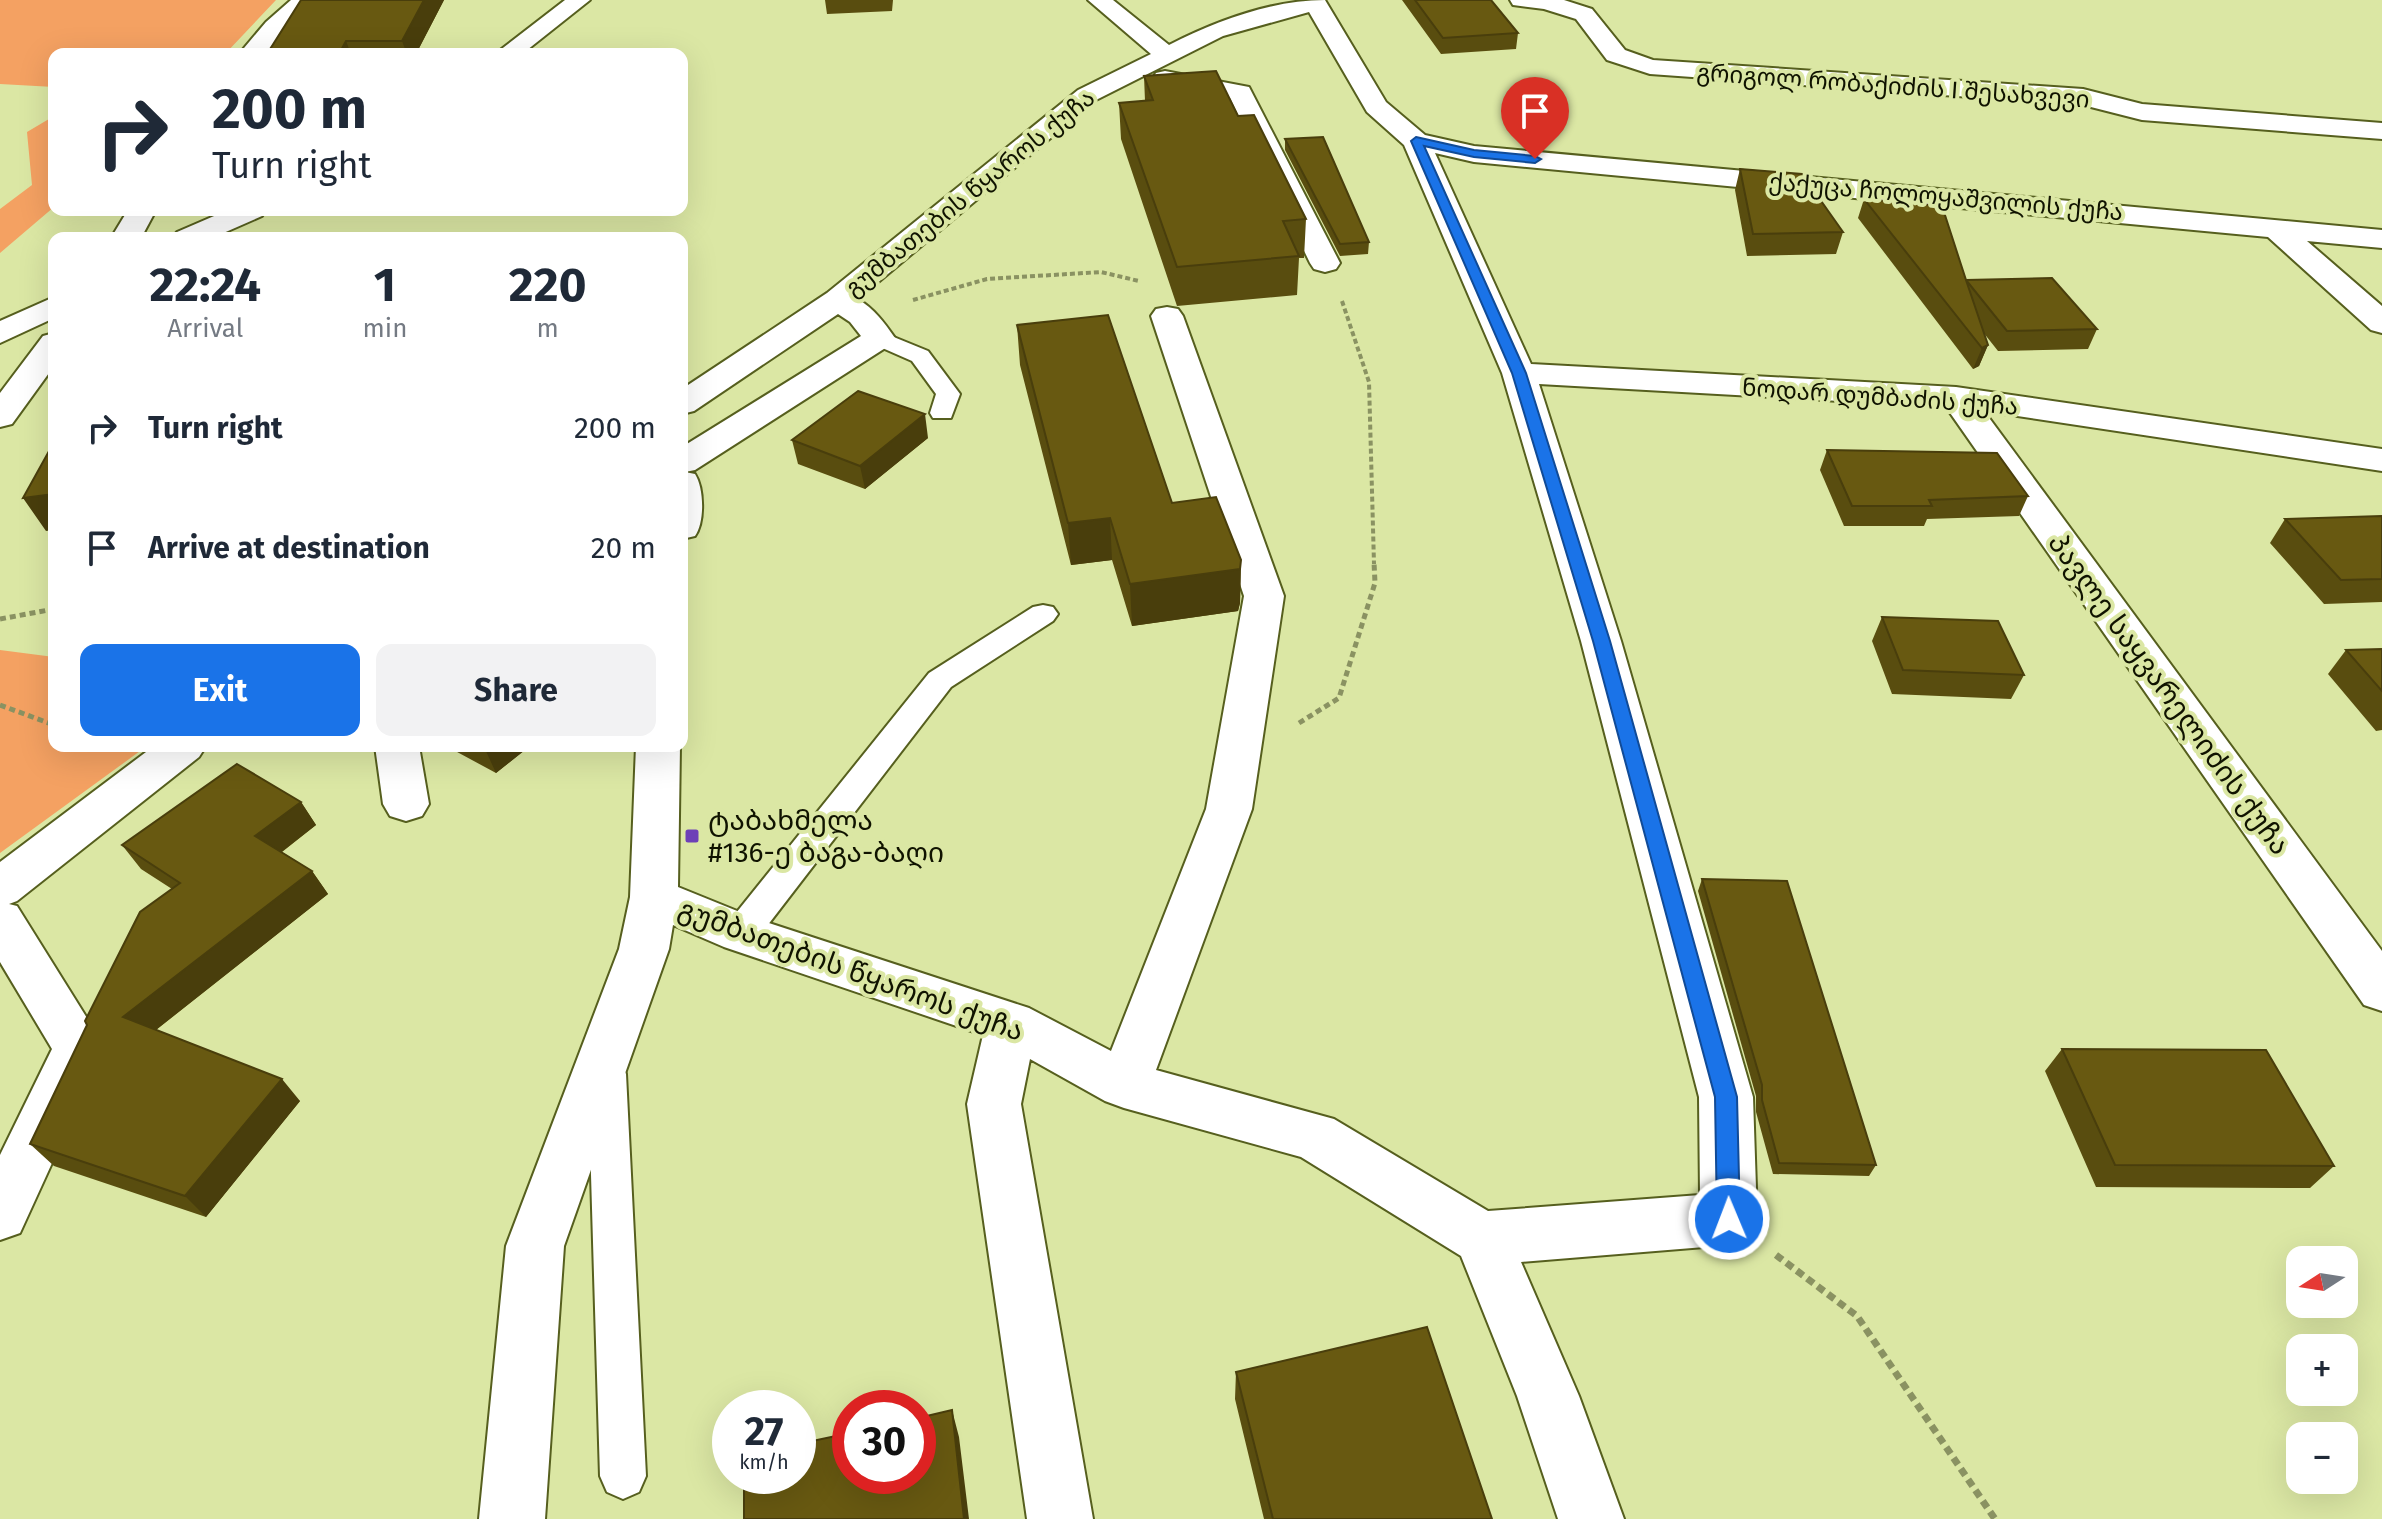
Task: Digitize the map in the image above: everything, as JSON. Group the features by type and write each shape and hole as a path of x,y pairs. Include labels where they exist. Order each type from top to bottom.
{"street":[{"path":"256,48 304,0"},
{"path":"515,48 579,0"},
{"path":"1099,0 1167,55"},
{"name":"გრიგოლ რობაქიძის I შესახვევი","path":"1521,0 1547,2 1584,14 1616,55 1650,67 2083,97 2142,112 2382,131"},
{"name":"გუმბათების წყაროს ქუჩა","path":"688,401 859,318 1087,95 1215,31 1315,2 1376,107 1416,141 1519,373 1601,641 1726,1097 1729,1219"},
{"path":"1131,72 1240,92 1325,263"},
{"name":"ქაქუცა ჩოლოყაშვილის ქუჩა","path":"1416,141 1474,154 2382,239"},
{"path":"201,232 238,216"},
{"path":"2274,227 2382,323"},
{"path":"0,333 48,309"},
{"path":"1124,1085 1229,809 1264,596 1167,316"},
{"path":"688,457 859,318"},
{"path":"0,417 48,351"},
{"name":"ნოდარ დუმბაძის ქუჩა","path":"1519,373 1956,397 2382,460"},
{"name":"პავლე საყვარელიძის ქუჩა","path":"1956,397 2382,990"},
{"path":"0,888 176,752"},
{"path":"398,752 406,804"},
{"name":"გუმბათების წყაროს ქუჩა","path":"512,1519 535,1246 644,949 654,897 658,752"},
{"name":"გუმბათების წყაროს ქუჩა","path":"654,897 741,933 1011,1023 1124,1085 1315,1136 1482,1238"},
{"path":"0,920 79,1047 0,1214"},
{"path":"1011,1023 994,1104 1060,1519"},
{"path":"1591,1519 1548,1396 1482,1238 1729,1219"}],"lane":[{"path":"859,318 920,356 948,394 942,413"},
{"path":"741,933 940,680 1043,614"},
{"path":"607,1051 623,1476"}],"path":[{"path":"1237,761 1339,698 1375,583 1369,382 1344,307 1325,263"},
{"path":"859,318 987,279 1101,272 1152,284 1167,316"},
{"path":"0,619 48,610"},
{"path":"0,705 48,723"},
{"path":"1729,1219 1857,1316 1995,1519"}],"shaded area":[{"path":"0,0 276,0 231,48 48,48 48,87 0,84"},
{"path":"48,120 48,212 0,253 0,209 32,185 27,132"},
{"path":"0,650 48,656 48,752 139,752 0,853"}],"building":[{"path":"301,0 424,0 402,41 346,41 342,48 271,48"},
{"path":"1415,0 1491,0 1518,33 1443,38"},
{"path":"1216,71 1238,116 1254,115 1306,219 1283,221 1299,256 1177,267 1119,103 1153,100 1144,76"},
{"path":"1323,137 1369,242 1340,244 1285,139"},
{"path":"1740,169 1802,174 1843,232 1753,234"},
{"path":"1864,199 1942,206 1988,345 1982,348"},
{"path":"2052,278 2097,329 2007,331 1966,280"},
{"path":"1108,315 1172,503 1216,497 1241,560 1240,569 1130,584 1110,518 1068,523 1017,325"},
{"path":"858,391 925,414 860,466 792,440"},
{"path":"1827,450 1997,453 2028,496 1929,500 1932,506 1852,506"},
{"path":"48,453 48,495 23,498"},
{"path":"2382,516 2382,579 2341,580 2285,519"},
{"path":"1882,617 1998,621 2024,675 1903,670"},
{"path":"2382,649 2382,691 2346,650"},
{"path":"237,764 301,802 255,836 312,871 123,1017 282,1079 185,1196 30,1144 87,1025 85,1021 140,912 180,883 122,845"},
{"path":"1702,879 1787,881 1876,1165 1779,1163 1762,1100 1762,1085"},
{"path":"2062,1049 2266,1050 2334,1166 2115,1165"},
{"path":"1427,1327 1492,1519 1273,1519 1236,1372"},
{"path":"952,1410 964,1519 744,1519 744,1494 816,1494 816,1440 832,1437 832,1494 936,1494 936,1414"}],"place":[{"name":"ტაბახმელა #136-ე ბაგა-ბაღი","path":"692,836"}],"route":[{"path":"1535,159 1474,154 1416,141 1519,373 1601,641 1726,1097 1729,1219"}]}
